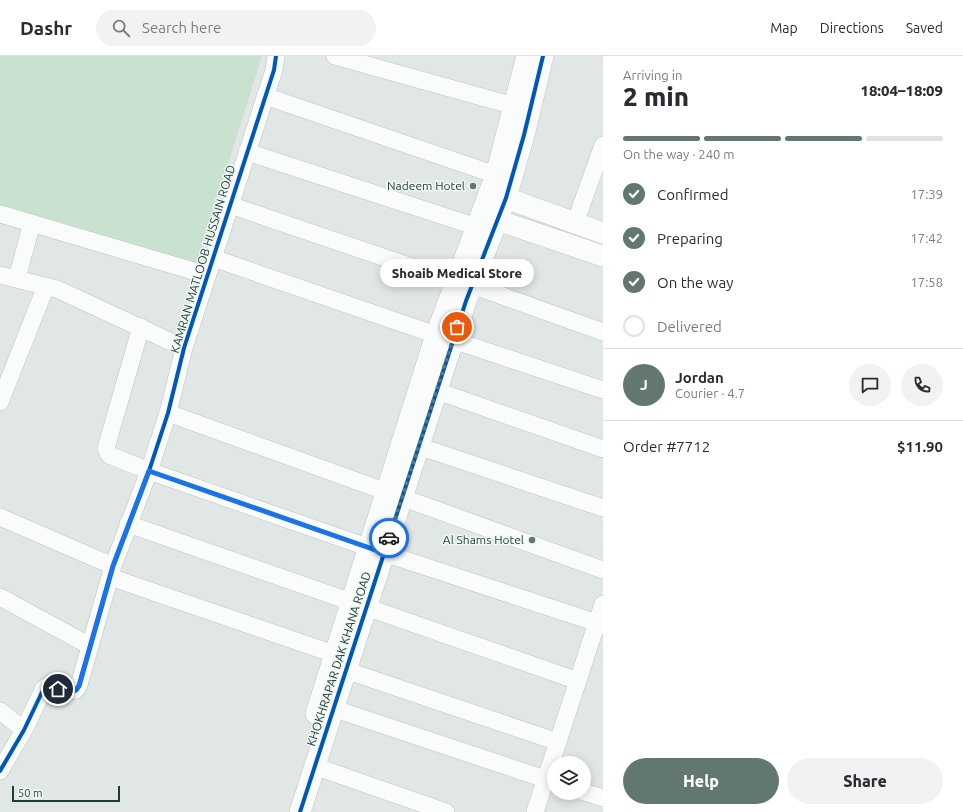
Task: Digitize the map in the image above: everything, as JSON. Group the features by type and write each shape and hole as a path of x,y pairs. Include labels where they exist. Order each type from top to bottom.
{"street":[{"name":"KAMRAN MATLOOB HUSSAIN ROAD","path":"0,771 24,730 44,688 47,686 69,691 76,690 79,686 111,572 149,471 168,413 184,348 265,96 276,56"},
{"path":"335,56 514,106"},
{"name":"KHOKHRAPAR DAK KHANA ROAD","path":"464,284 477,227 496,175 527,56"},
{"name":"KHOKHRAPAR DAK KHANA ROAD","path":"285,812 340,662 444,338 464,284 497,220 506,198 524,135 543,56"},
{"path":"265,96 496,175"},
{"path":"575,223 603,145"},
{"path":"247,152 477,227"},
{"path":"506,198 603,233"},
{"path":"230,205 603,332"},
{"path":"0,214 207,275"},
{"path":"497,220 603,256"},
{"path":"17,278 32,223"},
{"path":"212,258 444,338 603,390"},
{"path":"0,275 57,289 184,348"},
{"path":"0,402 46,286"},
{"path":"141,327 106,451 109,455 149,471 376,550 600,624"},
{"name":"KHOKHRAPAR DAK KHANA ROAD","path":"394,493 418,446 437,391 444,338"},
{"path":"437,391 603,449"},
{"path":"168,413 394,493 603,570"},
{"path":"418,446 603,508"},
{"path":"0,517 111,572 340,662 558,742"},
{"path":"128,524 578,681"},
{"path":"0,597 90,646"},
{"path":"555,756 558,742 578,681 600,624 603,604"},
{"name":"KHOKHRAPAR DAK KHANA ROAD","path":"300,812 332,708 340,662"},
{"path":"332,708 547,780"},
{"path":"0,711 24,730"},
{"path":"314,766 446,812"},
{"path":"535,812 547,787"},
{"path":"591,794 603,798"}],"green space":[{"path":"0,56 262,56 197,263 0,207"}],"cycle path":[{"path":"0,771 24,730 44,688 47,686 69,691 76,690 79,685 113,566 149,471 168,413 184,348 274,70 276,56"},
{"path":"300,812 466,301 506,198 524,135 543,56"}],"way so far":[{"path":"389,538 457,327"}],"place":[{"name":"Nadeem Hotel","path":"473,186"},
{"name":"Shoaib Medical Store","path":"457,327"},
{"name":"Al Shams Hotel","path":"532,540"}],"route":[{"path":"58,689 69,691 76,690 79,686 113,566 149,471 384,553 389,538"}]}
